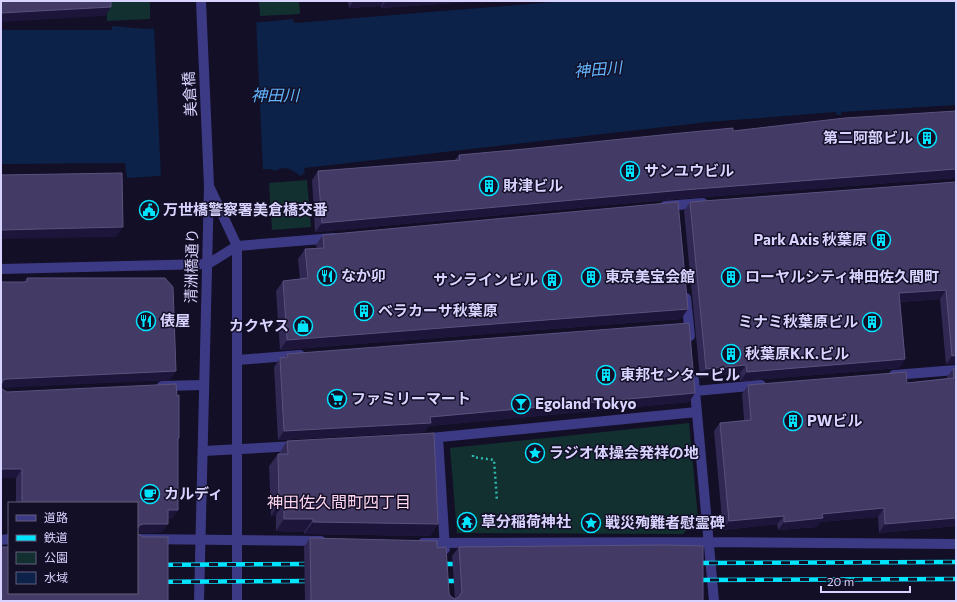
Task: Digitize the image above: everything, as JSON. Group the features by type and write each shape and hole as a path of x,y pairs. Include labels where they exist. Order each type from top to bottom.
{"street":[{"name":"美倉橋","path":"201,1 209,186"},
{"path":"209,186 237,246 237,601"},
{"name":"清洲橋通り","path":"199,601 209,186"},
{"path":"654,207 677,209 717,202"},
{"path":"1,270 208,264 237,246 348,236"},
{"path":"685,287 684,325 691,347"},
{"path":"238,360 314,354"},
{"path":"693,369 714,601"},
{"path":"885,375 956,370"},
{"path":"150,387 204,384"},
{"path":"695,391 773,384"},
{"path":"407,440 697,412"},
{"path":"438,438 446,558"},
{"path":"203,451 306,445"},
{"path":"138,539 332,541"},
{"path":"410,542 956,544"}],"path":[{"path":"470,435 473,457 494,460 497,501"}],"green space":[{"path":"106,1 150,1 150,19 107,21"},
{"path":"259,1 299,1 300,14 260,16"},
{"path":"307,180 311,227 272,230 269,183"},
{"path":"689,423 698,518 683,534 457,533 450,448"}],"water":[{"name":"神田川","path":"567,1 956,1 956,105 841,112 841,115 837,115 836,112 708,122 304,168 305,172 301,176 291,170 283,168 275,171 271,169 127,178 125,163 1,164 1,30 112,30 112,26 146,29 292,19 295,23"}],"pier":[{"path":"256,20 263,171 161,178 154,26"}],"building":[{"path":"1,1 111,1 111,7 1,13"},
{"path":"956,111 956,169 683,190 322,223 318,171 460,160 459,155 733,128 733,131 845,118"},
{"path":"122,173 123,227 1,230 1,175"},
{"path":"956,182 956,355 952,356 946,290 899,293 905,359 747,372 746,365 706,369 690,202"},
{"path":"678,202 688,309 287,340 283,281 308,278 305,249 324,248 323,235"},
{"path":"27,278 165,278 173,287 176,371 7,379 3,380 1,385 1,282 27,282"},
{"path":"689,323 695,393 430,417 431,423 284,431 280,358 288,357 287,354"},
{"path":"956,368 956,518 885,524 884,508 822,514 823,518 784,522 784,516 729,521 720,423 751,420 748,385 906,372 907,383 954,378 953,369"},
{"path":"176,384 177,396 179,395 178,510 168,510 168,524 143,524 138,528 138,502 22,502 22,469 1,469 1,386 2,389 7,392"},
{"path":"434,433 438,524 313,522 313,519 284,519 284,503 279,503 278,454 288,454 287,441"},
{"path":"138,534 143,537 168,537 168,601 1,601 1,547 8,547 8,594 138,594"},
{"path":"310,538 437,541 437,548 446,547 449,593 450,596 455,599 459,597 462,592 459,547 703,546 703,601 311,601"}],"railway":[{"path":"691,563 956,562"},
{"path":"138,565 315,564"},
{"path":"435,564 465,564"},
{"path":"692,580 956,579"},
{"path":"138,582 316,581"},
{"path":"436,581 466,581"}],"place":[{"name":"第二阿部ビル","path":"927,138"},
{"name":"サンユウビル","path":"630,171"},
{"name":"財津ビル","path":"489,186"},
{"name":"万世橋警察署美倉橋交番","path":"149,210"},
{"name":"Park Axis 秋葉原","path":"881,240"},
{"name":"なか卯","path":"327,276"},
{"name":"東京美宝会館","path":"591,277"},
{"name":"ローヤルシティ神田佐久間町","path":"731,277"},
{"name":"サンラインビル","path":"552,280"},
{"name":"ベラカーサ秋葉原","path":"364,311"},
{"name":"俵屋","path":"146,321"},
{"name":"ミナミ秋葉原ビル","path":"872,322"},
{"name":"カクヤス","path":"303,326"},
{"name":"秋葉原K.K.ビル","path":"731,354"},
{"name":"東邦センタービル","path":"606,375"},
{"name":"ファミリーマート","path":"337,399"},
{"name":"Egoland Tokyo","path":"521,404"},
{"name":"PWビル","path":"793,421"},
{"name":"ラジオ体操会発祥の地","path":"535,453"},
{"name":"カルディ","path":"150,494"},
{"name":"草分稲荷神社","path":"467,522"},
{"name":"戦災殉難者慰霊碑","path":"591,523"}],"district":[{"name":"神田佐久間町四丁目","path":"339,502"}]}
